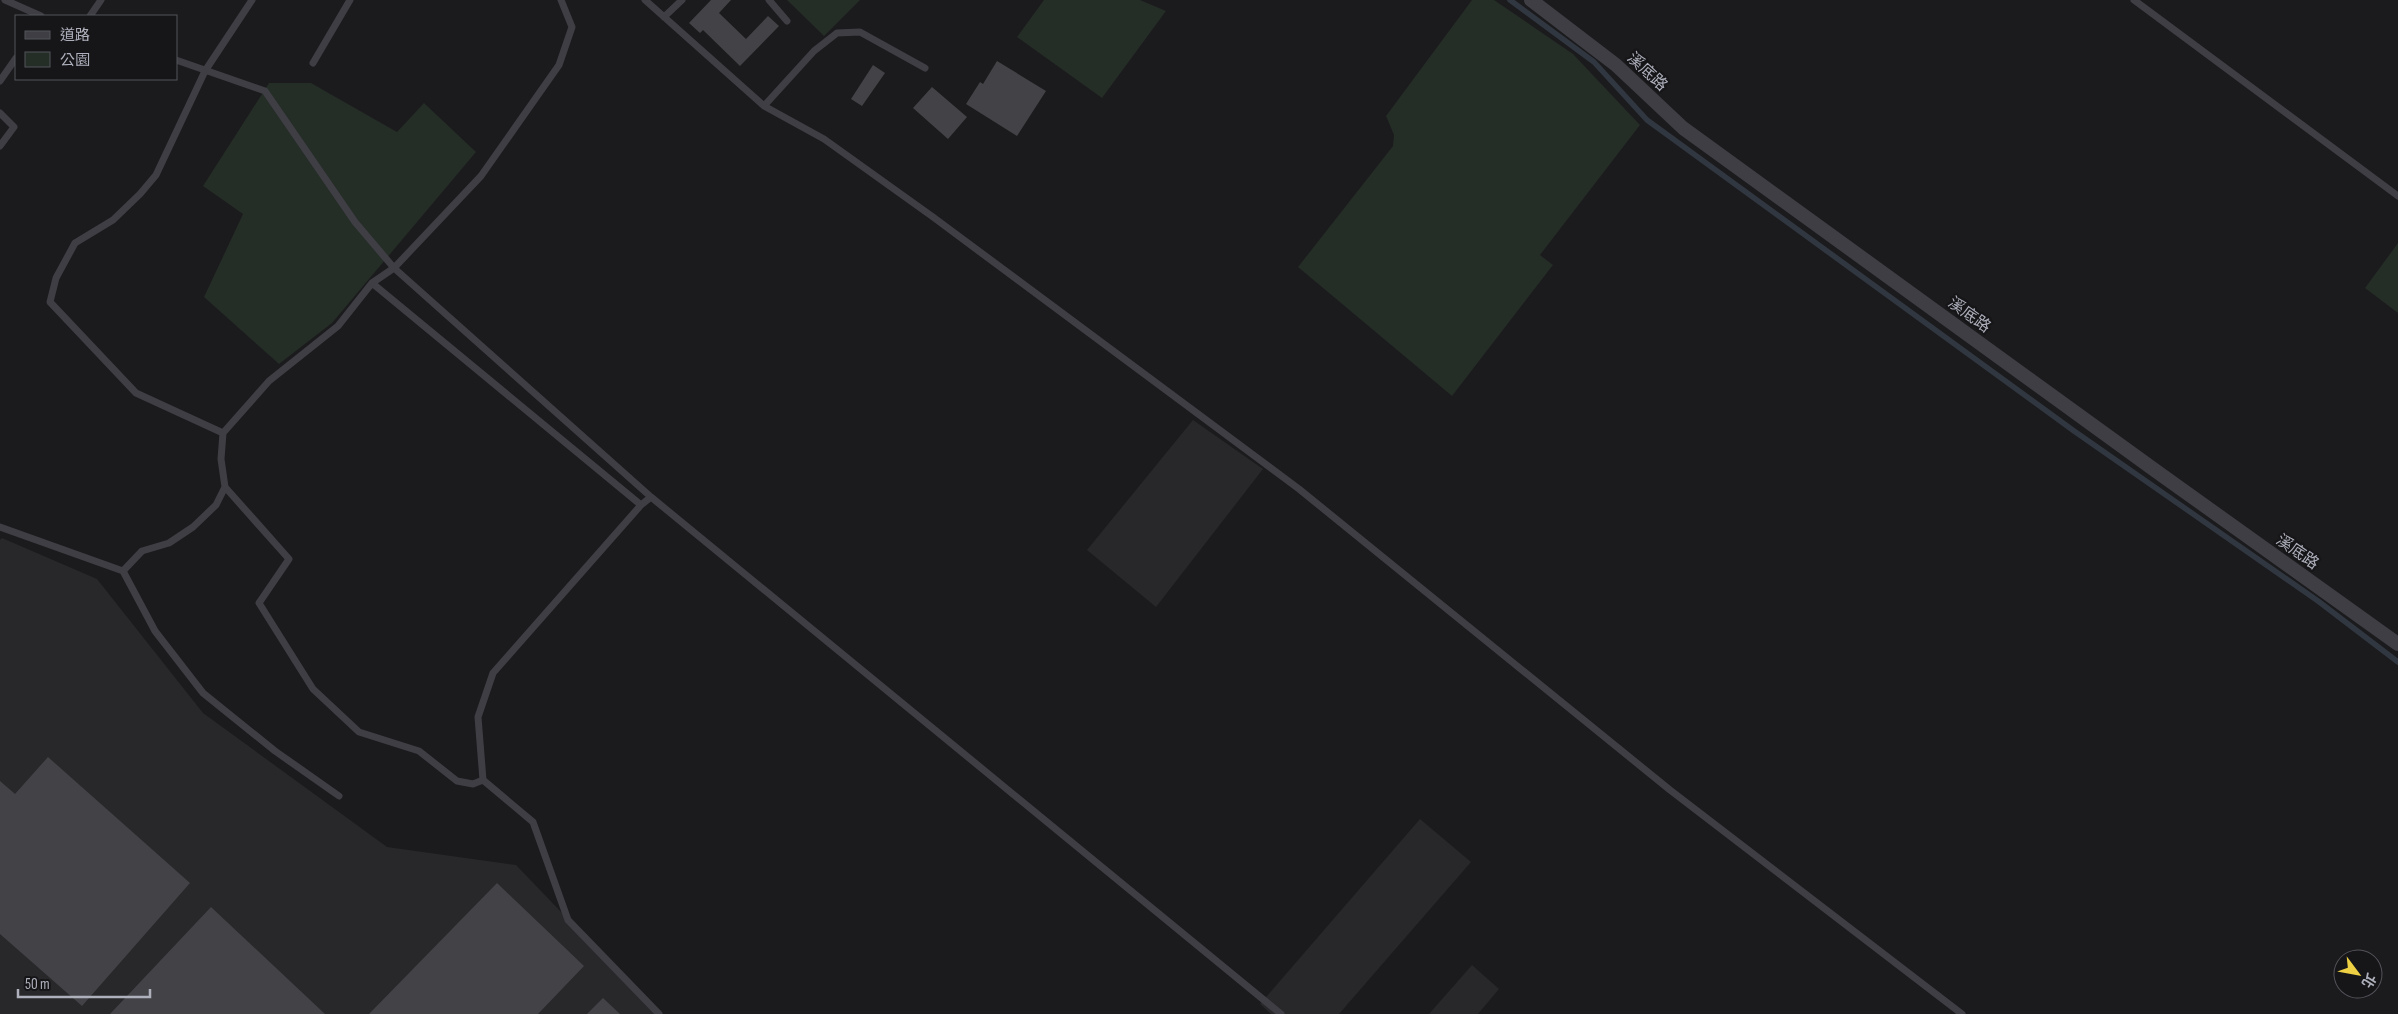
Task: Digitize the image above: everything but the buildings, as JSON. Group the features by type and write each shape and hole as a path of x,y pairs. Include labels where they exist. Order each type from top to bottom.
{"street":[{"name":"溪底路","path":"1531,0 1616,66 1691,134 2398,644"}],"lane":[{"path":"5,0 39,15"},
{"path":"91,15 101,0"},
{"path":"223,433 136,393 50,302 56,278 75,243 114,220 156,175 205,71 252,0"},
{"path":"313,63 350,0"},
{"path":"483,780 473,784 457,780 419,751 359,732 313,688 259,603 289,559 225,487 221,459 223,433 270,381 338,326 372,283 394,268 481,176 559,65 572,27 561,0"},
{"path":"645,0 764,106 824,138 1299,489 1670,790 1962,1014"},
{"path":"664,17 682,0"},
{"path":"769,0 787,21"},
{"path":"2134,0 2398,196"},
{"path":"764,106 814,51 838,33 860,32 925,68"},
{"path":"0,81 15,59"},
{"path":"178,61 265,91 355,222 394,268 651,497 1281,1014"},
{"path":"0,113 14,127 0,146"},
{"path":"372,283 641,505"},
{"path":"123,570 142,551 169,542 194,528 216,505 225,487"},
{"path":"651,497 641,505 493,673 478,717 483,780 533,822 568,920 659,1014"},
{"path":"0,527 123,570 155,632 203,693 275,751 339,796"}],"shaded area":[{"path":"1193,420 1263,469 1156,607 1087,550"},
{"path":"2,538 97,579 203,713 387,847 516,865 659,1014 0,1014 0,540"},
{"path":"1420,819 1471,862 1339,1014 1271,1014 1260,1004"},
{"path":"1472,965 1499,989 1478,1014 1429,1014"}],"green space":[{"path":"787,0 860,0 824,36"},
{"path":"1044,0 1140,0 1166,11 1102,98 1017,37"},
{"path":"1472,0 1494,0 1573,54 1640,125 1540,255 1553,265 1452,396 1298,267 1393,146 1394,135 1386,116"},
{"path":"269,83 311,83 397,132 424,103 476,152 332,323 279,364 204,297 243,214 203,186"},
{"path":"2398,243 2398,313 2365,288"}],"waterway":[{"path":"1510,0 1594,62 1647,120 2074,431 2318,601 2398,662"}]}
